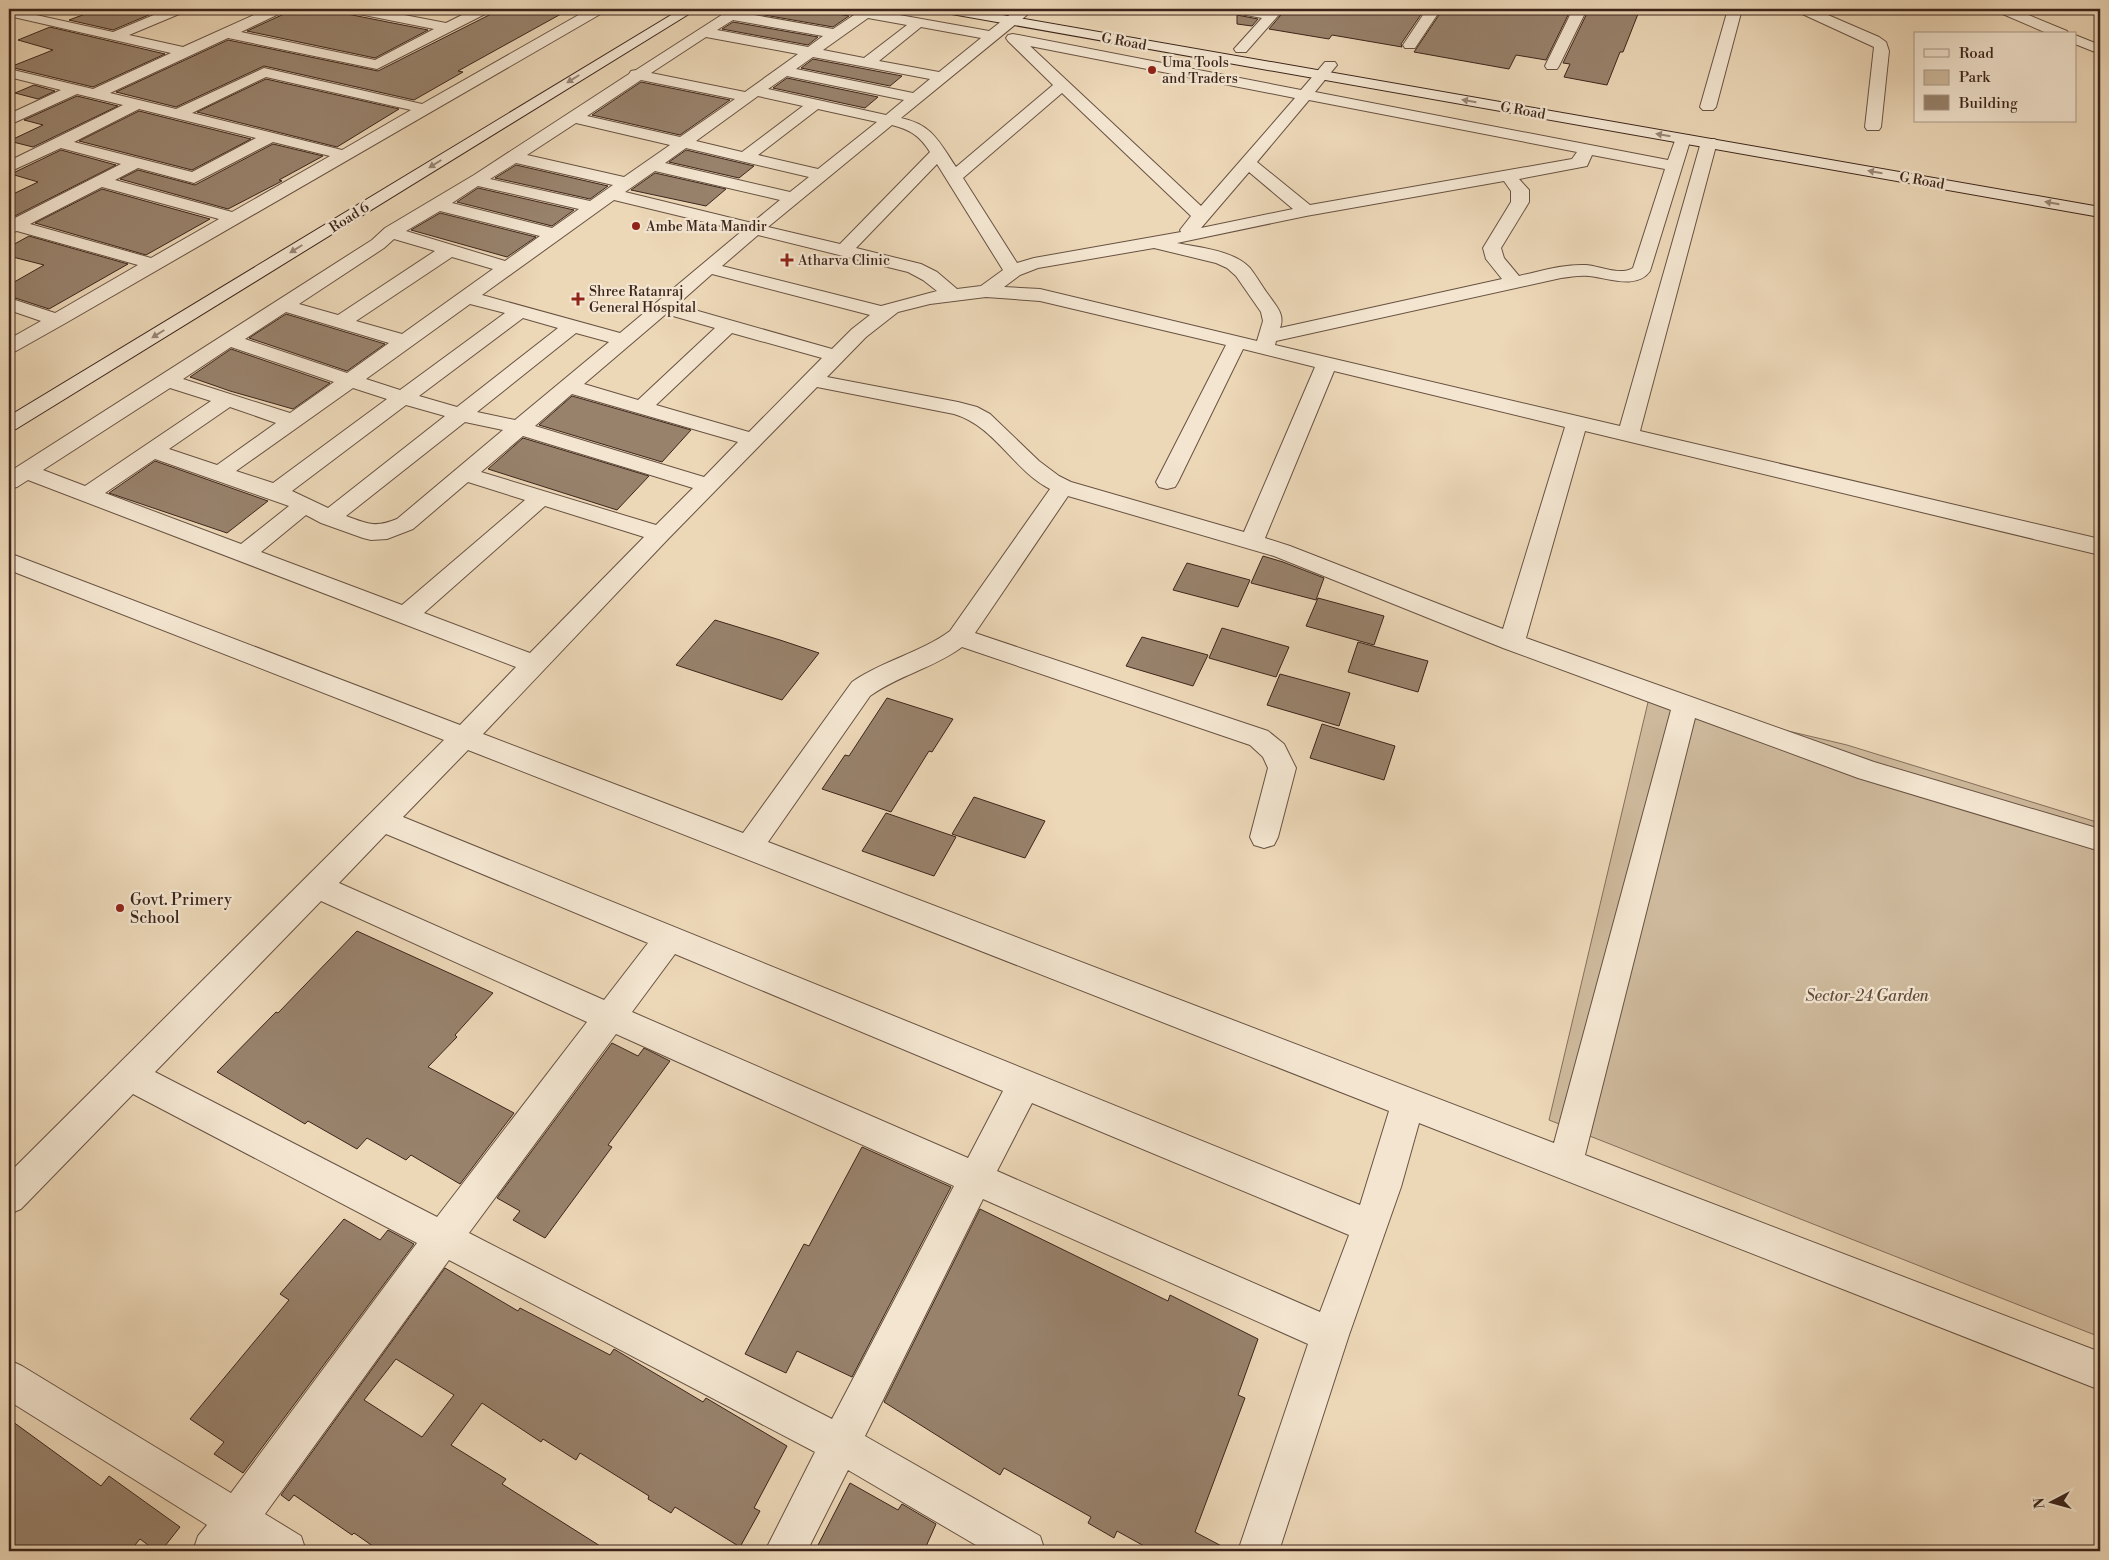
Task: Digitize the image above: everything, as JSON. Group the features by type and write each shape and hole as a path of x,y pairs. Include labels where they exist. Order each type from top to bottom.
{"street":[{"path":"115,36 178,9"},
{"path":"95,94 278,9"},
{"path":"354,9 384,11 448,28"},
{"path":"334,88 484,9"},
{"name":"Road 6","path":"162,312 666,9"},
{"name":"Road 6","path":"9,425 690,9"},
{"path":"844,9 868,11 918,23 1008,24 1304,95 1674,166"},
{"name":"G Road","path":"946,9 1008,24 1325,70 2100,199"},
{"path":"1235,9 1274,12"},
{"path":"1410,45 1434,9"},
{"path":"1552,66 1580,9"},
{"path":"1708,107 1735,9"},
{"path":"1803,9 1874,40 1880,45 1882,51 1873,127"},
{"path":"2003,9 2057,32"},
{"path":"566,10 594,12"},
{"path":"221,472 868,11"},
{"path":"9,12 184,52"},
{"path":"43,20 61,12"},
{"path":"9,347 594,12"},
{"path":"17,476 378,244 391,232 477,181 636,74 735,12 835,34"},
{"path":"1240,50 1274,12"},
{"path":"868,62 918,23"},
{"path":"151,450 276,492 305,504 329,518 371,533 387,532 405,524 755,229 914,98 1008,24"},
{"path":"1008,24 1062,85 1201,216"},
{"name":"G Road","path":"1008,24 1240,50 1325,70 1684,138 2100,212"},
{"path":"227,32 376,65"},
{"path":"704,32 941,77"},
{"path":"2076,39 2100,50"},
{"path":"178,114 308,50"},
{"path":"1183,236 1248,163 1325,70"},
{"path":"784,71 914,98"},
{"path":"264,72 424,109"},
{"path":"9,73 344,155"},
{"path":"636,74 815,104 917,128 927,135 1013,271"},
{"path":"954,177 1062,85"},
{"path":"9,120 76,89"},
{"path":"9,168 138,104"},
{"path":"744,158 815,104"},
{"path":"573,117 821,175"},
{"path":"158,197 271,137"},
{"path":"12,1189 129,1075 464,738 660,534 812,380 859,333 891,308 930,298 986,291 1040,295 1237,342 1266,343 1514,282 1575,270 1628,276 1642,271 1684,138"},
{"path":"1628,435 1709,142"},
{"path":"60,143 194,178"},
{"path":"986,291 1013,271 1034,263 1581,162 1586,149"},
{"path":"844,251 938,153"},
{"path":"513,157 755,229 914,268 930,276 953,295"},
{"path":"12,226 136,163"},
{"path":"1248,163 1306,212"},
{"path":"652,165 794,198"},
{"path":"1508,176 1520,190 1520,202 1492,248 1495,259 1514,282"},
{"path":"477,181 592,207"},
{"path":"100,182 234,218"},
{"path":"438,205 553,234"},
{"path":"12,226 153,264"},
{"path":"391,232 508,268"},
{"path":"1152,242 1222,259 1233,264 1242,272 1271,312 1273,321 1266,343"},
{"path":"341,322 450,250"},
{"path":"709,268 885,313"},
{"path":"467,297 624,340"},
{"path":"9,304 57,320"},
{"path":"283,305 404,341"},
{"path":"663,307 836,356"},
{"path":"276,492 520,312"},
{"path":"640,408 729,325"},
{"path":"329,518 573,326"},
{"path":"229,340 404,398 520,428 708,486"},
{"path":"1167,482 1237,342"},
{"path":"1266,343 1326,363 2100,547"},
{"path":"1252,541 1326,363"},
{"path":"167,380 292,421"},
{"path":"812,380 958,408 973,413 986,421 1032,468 1047,480 1063,487 1282,551 1512,642 1868,771 2100,840"},
{"path":"568,386 753,440"},
{"path":"88,494 228,399"},
{"path":"1512,642 1577,423"},
{"path":"465,474 660,534"},
{"path":"17,476 88,494 534,664"},
{"path":"748,848 861,689 874,678 937,653 960,637 1063,487"},
{"path":"406,615 542,497"},
{"path":"244,554 305,504"},
{"path":"9,561 2100,1371"},
{"path":"960,637 1259,738 1274,751 1282,768 1264,837"},
{"path":"1566,1164 1685,706"},
{"path":"382,820 1370,1226"},
{"path":"316,886 1330,1335"},
{"path":"213,1551 443,1238 670,938"},
{"path":"129,1075 840,1444 1025,1551"},
{"path":"785,1551 974,1178 1024,1084"},
{"path":"1259,1551 1330,1335 1384,1188 1408,1104"},
{"path":"9,1378 286,1551"}],"green space":[{"name":"Sector-24 Garden","path":"1649,698 1847,745 2100,823 2100,1337 1549,1120"}],"building":[{"path":"99,9 163,9 113,30 69,20"},
{"path":"287,9 322,9 428,30 375,58 247,31 284,14"},
{"path":"501,9 570,9 458,71 463,72 414,100 264,66 176,107 116,92 228,40 378,71"},
{"path":"749,9 811,9 849,16 833,27 747,12"},
{"path":"1286,9 1393,9 1422,13 1401,44 1402,47 1332,35 1329,39 1269,29"},
{"path":"1443,9 1571,9 1546,60 1516,55 1509,69 1414,52"},
{"path":"1589,9 1636,9 1635,13 1638,14 1607,85 1564,77 1570,64 1563,63"},
{"path":"1237,15 1258,19 1252,26 1237,24"},
{"path":"733,22 818,37 808,45 722,29"},
{"path":"50,27 165,54 93,87 10,67 53,50 18,40"},
{"path":"813,59 902,76 890,86 801,68"},
{"path":"787,78 878,97 865,108 773,88"},
{"path":"266,79 399,109 337,147 197,112"},
{"path":"641,82 730,100 680,135 592,115"},
{"path":"34,85 55,91 38,99 15,93"},
{"path":"77,96 118,106 33,147 9,141 43,125 24,120"},
{"path":"139,111 251,139 192,170 79,141"},
{"path":"273,144 323,156 279,180 282,181 228,209 120,179 138,170 195,185"},
{"path":"61,150 116,165 9,219 9,196 38,182 11,174"},
{"path":"686,150 754,166 739,178 669,162"},
{"path":"516,165 608,186 590,199 495,178"},
{"path":"655,173 726,189 706,206 631,190"},
{"path":"478,188 574,210 552,226 457,202"},
{"path":"102,189 210,219 146,255 35,223"},
{"path":"440,213 536,237 507,257 411,230"},
{"path":"29,236 128,264 49,309 9,296 9,285 44,265 9,256 9,247"},
{"path":"286,314 385,344 347,371 249,338"},
{"path":"231,349 330,383 293,409 230,391 190,377"},
{"path":"572,396 691,430 662,462 539,425"},
{"path":"523,438 649,476 617,510 488,469"},
{"path":"155,461 268,501 227,533 109,493"},
{"path":"1263,556 1324,578 1316,600 1251,583"},
{"path":"1187,563 1250,580 1238,607 1173,590"},
{"path":"1318,598 1384,616 1374,645 1306,626"},
{"path":"715,620 819,653 782,700 676,665"},
{"path":"1222,628 1289,647 1276,677 1209,658"},
{"path":"1142,637 1208,655 1193,686 1126,666"},
{"path":"1358,642 1428,661 1418,692 1348,672"},
{"path":"1280,674 1350,693 1339,726 1267,705"},
{"path":"887,698 953,719 932,752 929,751 891,812 822,789 845,755 849,756"},
{"path":"1322,724 1395,746 1384,780 1310,758"},
{"path":"974,797 1045,821 1025,858 952,834"},
{"path":"886,813 956,837 934,876 862,851"},
{"path":"357,931 493,993 455,1035 457,1037 428,1067 514,1113 460,1184 411,1155 406,1160 367,1138 357,1149 308,1121 305,1124 217,1072 276,1012 278,1013"},
{"path":"612,1043 638,1056 644,1048 670,1061 608,1145 612,1147 545,1238 513,1220 520,1211 497,1198"},
{"path":"862,1147 951,1187 852,1377 797,1351 786,1373 745,1354 804,1244 809,1246"},
{"path":"980,1209 1168,1301 1170,1295 1258,1339 1238,1395 1245,1398 1195,1532 1231,1551 1153,1551 1117,1531 1114,1538 1088,1523 1091,1517 1004,1468 1000,1475 884,1402"},
{"path":"344,1219 380,1240 388,1230 414,1244 243,1473 214,1454 224,1442 190,1419 289,1300 280,1294"},
{"path":"445,1268 518,1311 520,1308 610,1355 614,1349 703,1402 706,1398 787,1446 754,1508 760,1511 740,1547 675,1507 671,1513 648,1499 649,1496 580,1453 576,1460 543,1439 541,1442 482,1403 451,1445 506,1479 502,1484 608,1551 380,1551 354,1533 352,1535 294,1495 289,1501 281,1495","holes":["396,1359 454,1395 422,1437 364,1400"]},
{"path":"9,1419 101,1486 109,1476 180,1527 161,1551 156,1551 140,1539 130,1551 9,1551"},
{"path":"850,1483 898,1510 902,1504 936,1524 924,1551 815,1551"}],"place":[{"name":"Uma Tools and Traders","path":"1152,70"},
{"name":"Ambe Mata Mandir","path":"636,226"},
{"name":"Atharva Clinic","path":"787,260"},
{"name":"Shree Ratanraj General Hospital","path":"578,299"},
{"name":"Govt. Primery School","path":"120,908"}]}
